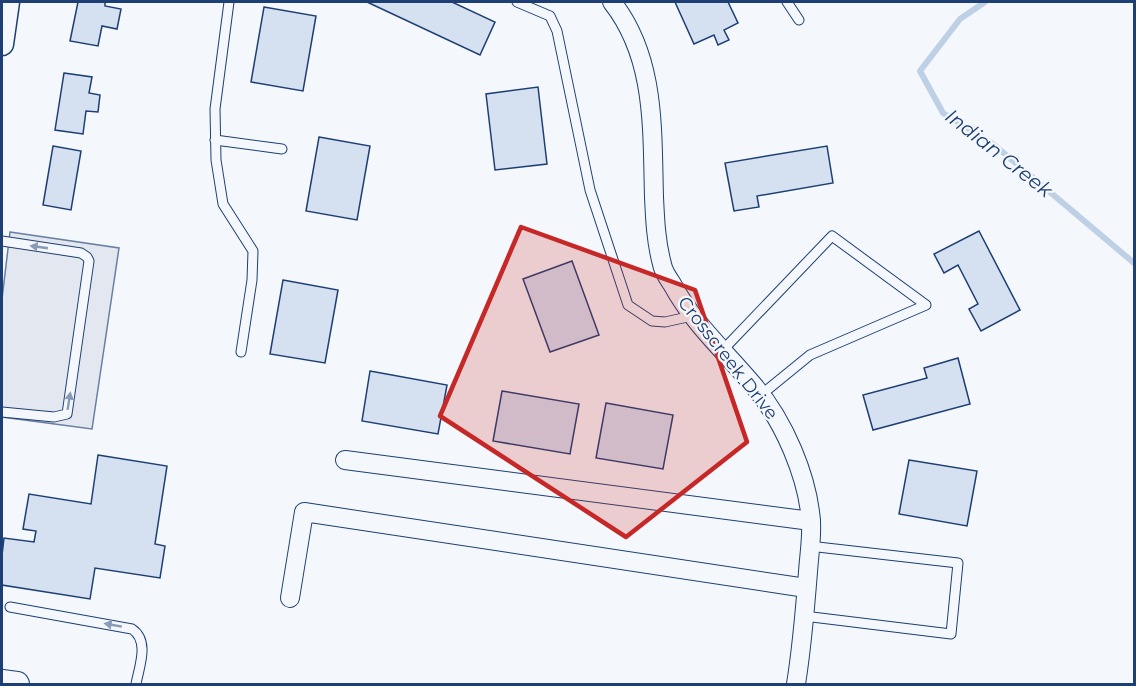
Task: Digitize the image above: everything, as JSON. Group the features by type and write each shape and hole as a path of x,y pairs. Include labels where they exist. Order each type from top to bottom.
{"main road":[{"path":"2,682 17,684"}],"street":[{"path":"2,44 8,2"},
{"name":"Crosscreek Drive","path":"612,2 623,15 639,51 652,107 656,234 662,267 692,316 776,415 795,456 806,490 811,521 796,684"},
{"path":"345,460 811,521"},
{"path":"290,598 304,512 806,588"}],"lane":[{"path":"229,2 215,109 216,160 223,204 253,251 252,280 241,352"},
{"path":"517,2 550,16 557,31 590,190 628,305 652,321 665,322 692,316"},
{"path":"787,2 799,20"},
{"path":"216,140 282,149"},
{"path":"721,351 832,236 926,305 810,355 761,395"},
{"path":"2,241 81,253 89,261 67,414 54,417 2,412"},
{"path":"804,616 951,634 958,563 809,546"},
{"path":"10,607 132,629 142,640 136,684"}],"highlighted area":[{"path":"521,227 695,290 747,442 626,537 440,416"}],"shaded area":[{"path":"10,232 119,248 92,429 2,417 2,299"}],"building":[{"path":"78,2 105,2 105,6 121,9 117,29 102,26 98,46 70,41"},
{"path":"367,2 452,2 495,22 480,55"},
{"path":"675,2 728,2 738,23 724,30 729,40 718,45 714,35 694,44"},
{"path":"264,7 316,16 303,91 251,82"},
{"path":"64,73 92,77 89,93 100,95 98,112 86,111 83,134 55,130"},
{"path":"538,87 547,164 495,170 486,94"},
{"path":"319,137 370,146 357,220 306,211"},
{"path":"53,146 81,151 71,210 43,205"},
{"path":"827,146 833,183 757,196 759,207 734,211 725,163"},
{"path":"979,231 1020,310 981,331 969,309 978,304 958,265 944,273 934,254"},
{"path":"572,261 599,335 550,352 523,279"},
{"path":"283,280 338,290 325,363 270,354"},
{"path":"958,358 970,404 873,430 863,395 927,378 924,368"},
{"path":"370,371 447,385 438,434 362,421"},
{"path":"502,391 579,404 570,454 493,441"},
{"path":"606,403 673,415 663,469 596,458"},
{"path":"98,455 167,466 155,544 165,546 160,578 95,568 90,599 2,585 4,538 34,542 36,531 23,529 29,494 91,504"},
{"path":"909,460 977,471 967,526 899,514"}],"waterway":[{"name":"Indian Creek","path":"985,2 960,19 920,71 943,113 993,144 1134,263"}]}
